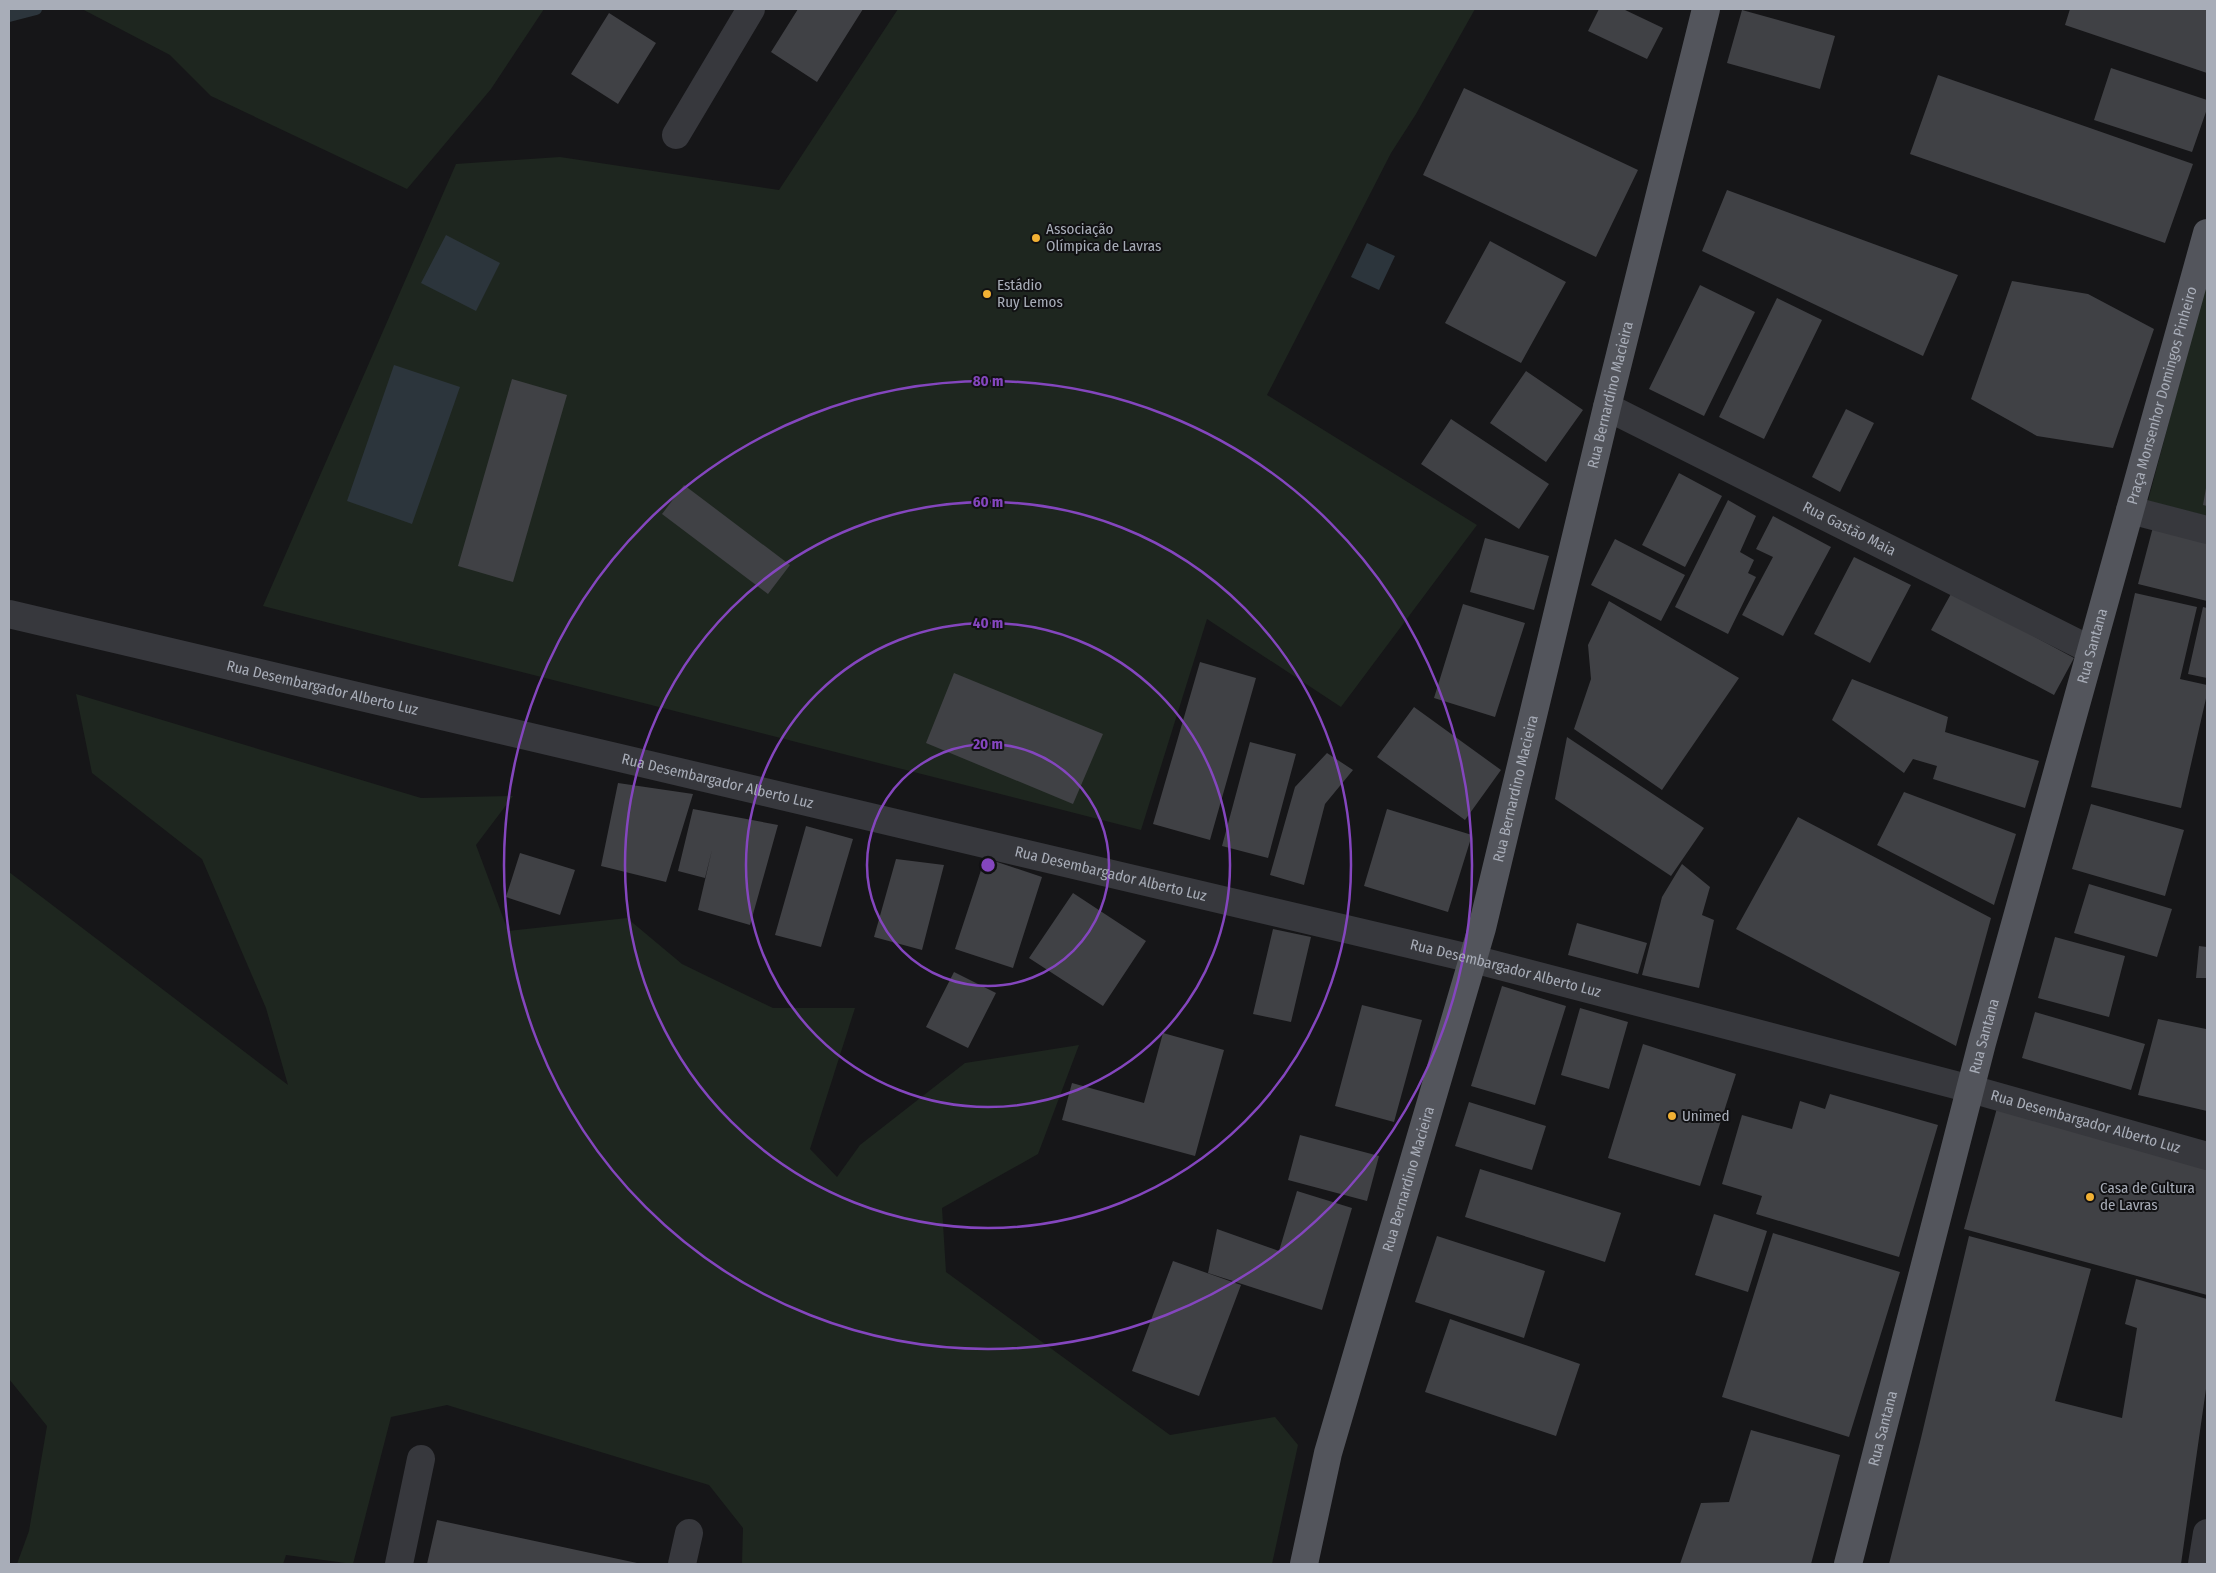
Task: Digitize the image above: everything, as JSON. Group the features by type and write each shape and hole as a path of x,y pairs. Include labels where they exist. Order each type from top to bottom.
{"main road":[{"name":"Rua Bernardino Macieira","path":"1304,1564 1328,1453 1482,928 1607,407 1706,9"},
{"name":"Praça Monsenhor Domingos Pinheiro","path":"2130,510 2207,233"},
{"name":"Rua Santana","path":"1848,1564 1971,1089 2130,510"}],"street":[{"path":"676,135 751,9"},
{"name":"Rua Gastão Maia","path":"1607,407 2091,650"},
{"name":"Praça Monsenhor Domingos Pinheiro","path":"2130,510 2207,530"},
{"name":"Rua Desembargador Alberto Luz","path":"9,614 1473,959 1971,1089 2207,1156"},
{"path":"399,1564 420,1459"},
{"path":"682,1564 689,1533"},
{"path":"2202,1564 2207,1533"}],"shaded area":[{"path":"82,9 544,9 491,89 407,189 211,96 170,55"},
{"name":"Associação Olímpica de Lavras","path":"898,9 1475,9 1416,114 1391,153 1267,395 1477,525 1341,707 1207,619 1141,830 263,606 456,164 560,157 779,190"},
{"path":"446,235 500,263 476,311 421,283"},
{"path":"1367,243 1395,256 1379,290 1351,277"},
{"path":"2207,278 2207,516 2148,501"},
{"path":"394,365 460,387 412,524 347,501"},
{"path":"76,694 421,798 513,796 476,845 508,931 627,918 682,964 773,1008 855,1008 810,1149 837,1177 860,1145 965,1063 1079,1045 1038,1154 942,1208 946,1272 1170,1435 1275,1417 1298,1445 1272,1564 742,1564 743,1528 709,1485 447,1405 391,1417 353,1564 286,1555 283,1564 17,1564 29,1531 47,1426 9,1379 9,872 288,1085 266,1008 202,859 92,773"}],"building":[{"path":"798,9 863,9 817,82 771,52"},
{"path":"1599,9 1623,9 1663,28 1647,59 1588,31"},
{"path":"2070,9 2207,9 2207,73 2065,25"},
{"path":"1742,10 1835,36 1820,89 1727,63"},
{"path":"609,13 656,43 618,104 571,74"},
{"path":"2111,68 2207,100 2207,109 2192,152 2094,120"},
{"path":"1938,75 2193,164 2165,243 1910,154"},
{"path":"1464,88 1638,170 1596,257 1423,175"},
{"path":"1727,190 1958,275 1923,356 1702,251"},
{"path":"1490,241 1566,282 1521,363 1445,323"},
{"path":"2012,281 2088,294 2154,329 2113,448 2037,436 1971,399"},
{"path":"1700,285 1755,312 1704,416 1649,389"},
{"path":"1777,298 1822,320 1764,439 1719,417"},
{"path":"1526,371 1583,410 1546,462 1490,423"},
{"path":"512,379 567,395 513,582 458,566"},
{"path":"1846,409 1874,423 1840,492 1812,477"},
{"path":"1451,419 1549,484 1519,529 1421,464"},
{"path":"1679,473 1722,496 1685,567 1642,545"},
{"path":"684,485 790,565 768,594 662,514"},
{"path":"2207,488 2207,506 2203,505"},
{"path":"1728,500 1756,516 1740,552 1754,560 1748,573 1756,577 1728,634 1675,607"},
{"path":"1773,516 1831,547 1783,636 1742,615 1773,557 1756,549"},
{"path":"2153,527 2207,541 2207,601 2138,584"},
{"path":"1485,538 1549,556 1534,610 1470,592"},
{"path":"1615,539 1685,575 1661,621 1591,585"},
{"path":"1854,557 1911,585 1870,663 1814,634"},
{"path":"1952,592 2074,658 2054,695 1931,630"},
{"path":"2135,593 2197,607 2180,679 2207,685 2207,694 2181,808 2091,787"},
{"path":"1609,601 1739,678 1662,790 1574,729 1591,679 1588,645"},
{"path":"1463,604 1525,623 1495,717 1434,698"},
{"path":"2203,607 2207,608 2207,678 2188,674"},
{"path":"1200,662 1256,678 1210,840 1153,824"},
{"path":"954,673 1103,734 1073,804 926,743"},
{"path":"1852,679 1948,717 1945,732 2039,761 2025,808 1933,779 1937,766 1913,759 1904,773 1832,720"},
{"path":"1414,707 1501,770 1465,820 1377,757"},
{"path":"1567,737 1704,828 1671,876 1555,799"},
{"path":"1250,742 1296,754 1268,858 1222,846"},
{"path":"1327,753 1353,770 1325,804 1304,885 1270,875 1295,787"},
{"path":"618,783 693,794 666,882 601,866"},
{"path":"1904,792 2016,834 1994,905 1877,845"},
{"path":"2091,804 2184,830 2165,896 2072,869"},
{"path":"693,809 778,825 750,925 698,910 712,850 705,878 678,871"},
{"path":"1387,809 1472,835 1448,912 1364,886"},
{"path":"1798,817 1991,918 1956,1046 1736,929"},
{"path":"806,826 853,839 821,947 775,935"},
{"path":"520,853 575,870 560,915 506,897"},
{"path":"985,858 1042,877 1013,968 955,949"},
{"path":"896,859 944,865 922,950 874,937"},
{"path":"1682,864 1710,887 1702,915 1714,920 1699,988 1642,975 1662,897"},
{"path":"2089,884 2172,909 2157,957 2074,933"},
{"path":"1073,893 1146,941 1103,1006 1029,958"},
{"path":"1577,923 1647,943 1638,974 1568,955"},
{"path":"1273,929 1311,937 1291,1022 1253,1014"},
{"path":"2055,937 2125,956 2109,1017 2038,998"},
{"path":"2199,946 2207,947 2207,978 2196,978"},
{"path":"954,972 996,993 968,1048 926,1027"},
{"path":"1502,986 1566,1006 1535,1105 1471,1086"},
{"path":"1362,1005 1422,1020 1394,1122 1335,1106"},
{"path":"1580,1008 1628,1022 1609,1089 1561,1075"},
{"path":"2035,1012 2145,1044 2131,1090 2022,1058"},
{"path":"2158,1019 2206,1029 2207,1025 2207,1111 2138,1095"},
{"path":"1163,1033 1224,1050 1195,1156 1062,1120 1072,1083 1144,1103"},
{"name":"Unimed","path":"1643,1044 1736,1074 1700,1186 1608,1158"},
{"path":"1830,1094 1938,1125 1899,1257 1756,1214 1762,1196 1722,1184 1742,1115 1792,1129 1800,1101 1825,1109"},
{"path":"1469,1102 1546,1126 1532,1170 1455,1146"},
{"name":"Casa de Cultura de Lavras","path":"1997,1108 2207,1166 2207,1295 1964,1229"},
{"path":"1300,1135 1379,1156 1367,1201 1288,1180"},
{"path":"1480,1169 1621,1213 1605,1262 1465,1217"},
{"path":"1297,1191 1352,1208 1322,1310 1208,1273 1217,1229 1279,1251"},
{"path":"1714,1214 1767,1231 1748,1292 1695,1275"},
{"path":"1773,1233 1900,1272 1849,1437 1722,1397"},
{"path":"1437,1236 1545,1271 1524,1338 1415,1302"},
{"path":"1969,1236 2091,1269 2055,1401 2122,1418 2137,1328 2125,1324 2136,1279 2207,1299 2207,1382 2181,1564 1889,1564"},
{"path":"1173,1261 1241,1285 1199,1396 1132,1371"},
{"path":"1450,1319 1580,1364 1556,1436 1425,1392"},
{"path":"1751,1430 1840,1455 1811,1564 1680,1564 1701,1503 1729,1502"},
{"path":"437,1520 637,1563 427,1564"}],"waterway":[{"path":"9,16 36,9"}],"place":[{"name":"Associação Olímpica de Lavras","path":"1036,238"},
{"name":"Estádio Ruy Lemos","path":"987,294"},
{"name":"Unimed","path":"1672,1116"},
{"name":"Casa de Cultura de Lavras","path":"2090,1197"}]}
